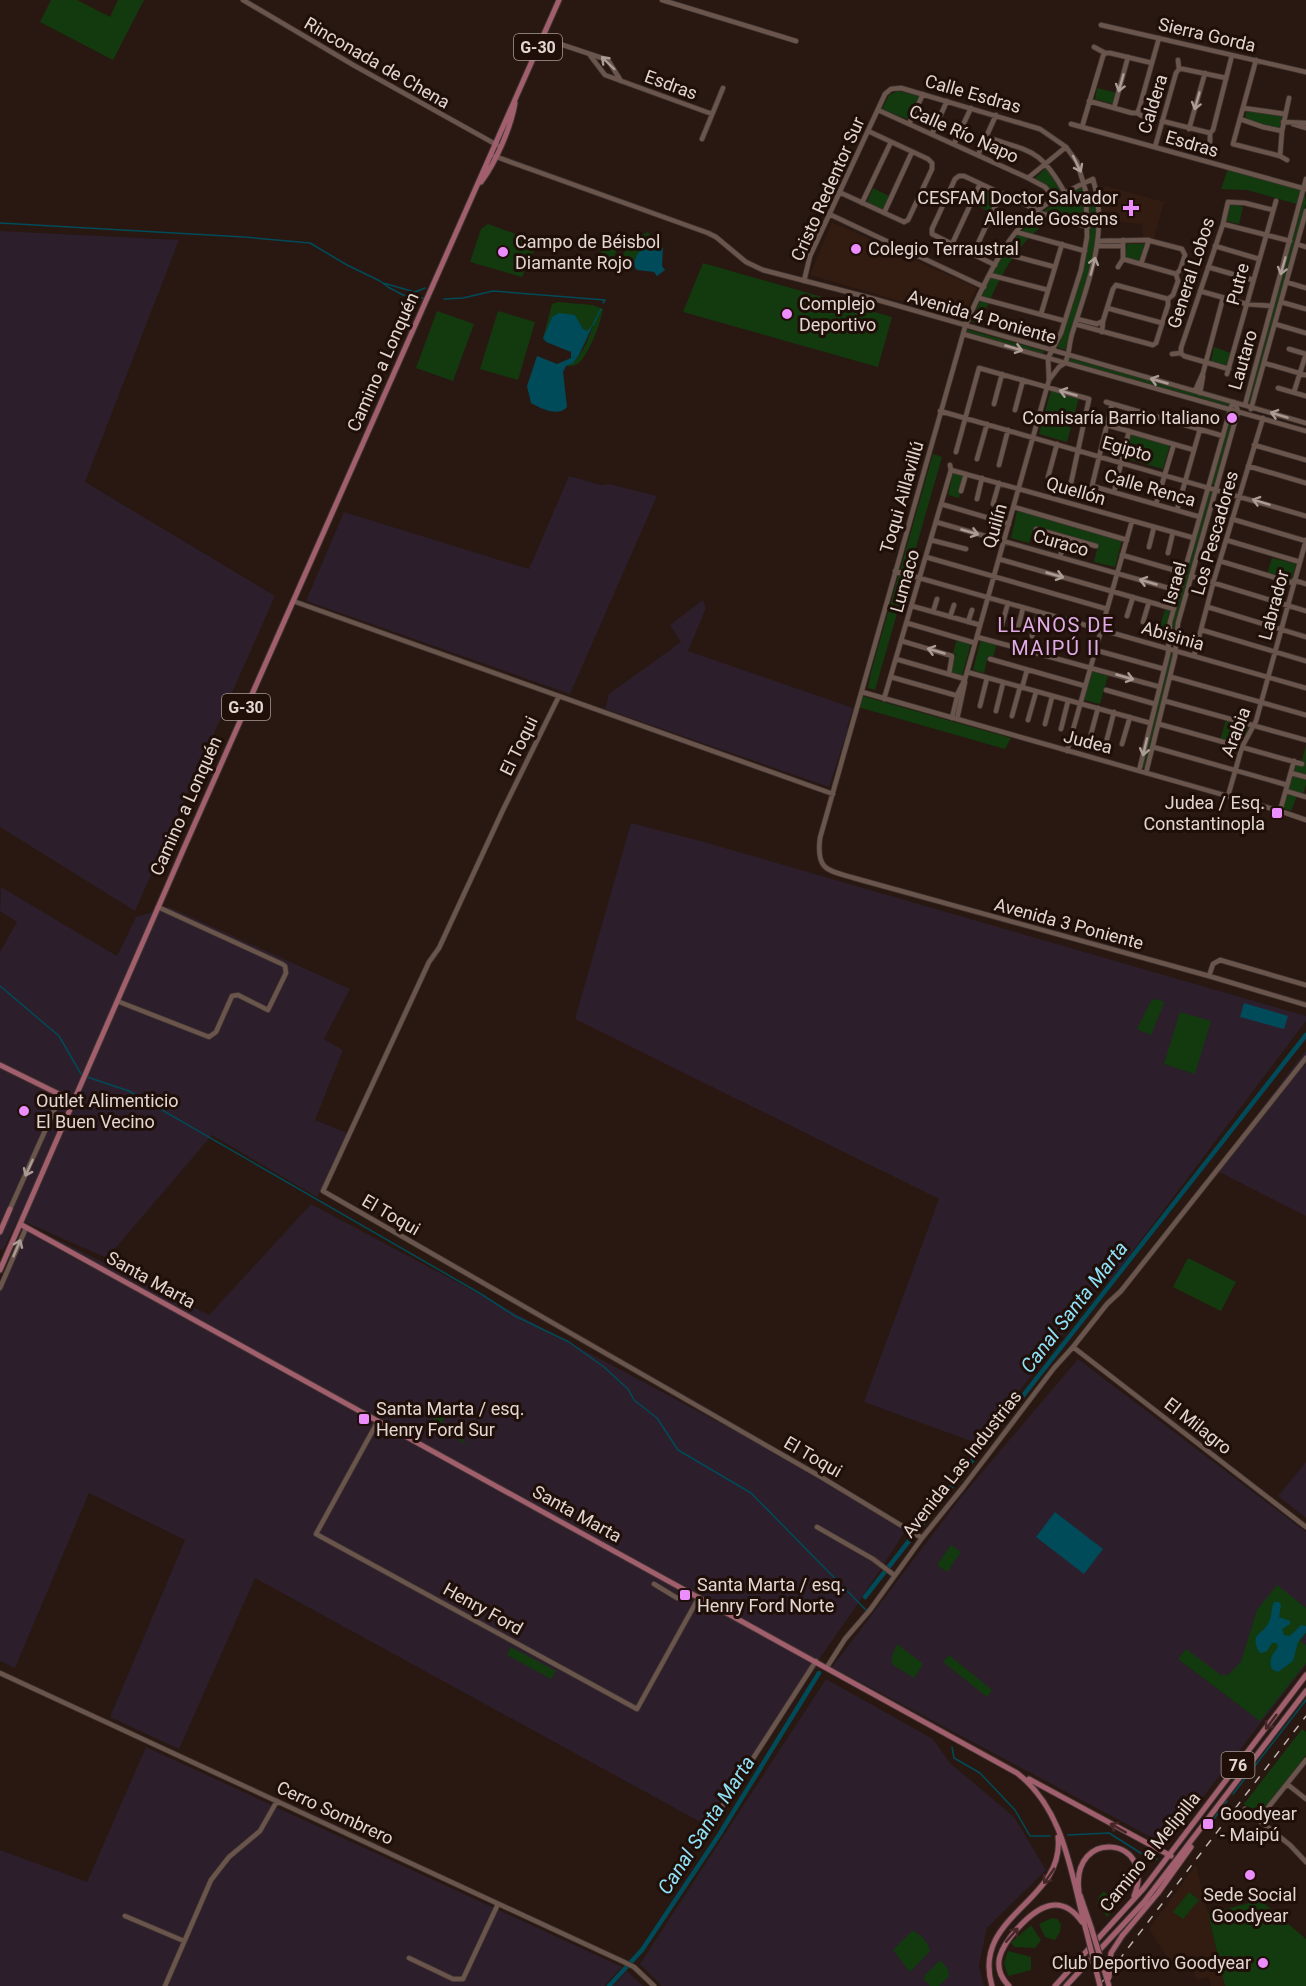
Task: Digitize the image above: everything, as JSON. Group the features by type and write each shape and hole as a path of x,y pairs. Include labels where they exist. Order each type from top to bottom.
{"main road":[{"name":"Camino a Lonquén","path":"1,1268 293,601 475,191 514,111 516,95 559,0"},
{"path":"0,1065 73,1101"},
{"path":"0,1232 10,1209"},
{"name":"Santa Marta","path":"20,1224 1017,1773 1040,1794 1054,1820 1089,1929"},
{"path":"0,1256 1,1268"},
{"name":"Camino a Melipilla","path":"1055,1986 1130,1905 1306,1675"},
{"name":"Camino a Melipilla","path":"1067,1986 1127,1921 1306,1691"},
{"path":"1017,1773 1170,1855 1173,1864"},
{"path":"992,1986 988,1960 995,1939 1047,1880 1055,1866 1059,1847 1054,1820"},
{"path":"1110,1986 1110,1958 1114,1947 1176,1870 1197,1833"},
{"path":"1079,1892 1079,1870 1086,1857 1098,1849 1116,1847 1131,1856 1138,1869 1137,1888 1130,1905"},
{"name":"Santa Marta","path":"1071,1874 1079,1892 1089,1929"},
{"path":"1009,1986 999,1970 1000,1953 1007,1941 1034,1912 1050,1905 1065,1907 1077,1915 1089,1929 1110,1986"},
{"path":"1089,1929 1100,1986"},
{"path":"1048,1986 1067,1973"}],"street":[{"name":"Rinconada de Chena","path":"243,0 345,61 497,145"},
{"path":"662,0 796,41"},
{"name":"Sierra Gorda","path":"1101,25 1306,72"},
{"name":"Esdras","path":"542,38 608,60 613,64 621,81"},
{"path":"1137,113 1159,38"},
{"path":"1094,47 1105,53 1152,63"},
{"path":"1082,127 1105,53"},
{"name":"Esdras","path":"589,54 602,73 712,114"},
{"path":"1210,142 1210,133 1213,130 1232,55"},
{"path":"1114,108 1128,57"},
{"name":"Caldera","path":"1155,147 1179,69 1178,60"},
{"path":"1256,60 1233,144 1280,156 1287,160"},
{"name":"Caldera","path":"1179,69 1226,78"},
{"path":"1189,129 1204,73"},
{"name":"Esdras","path":"702,139 723,88"},
{"name":"Calle Esdras","path":"878,110 885,94 891,89 901,88 1040,129 1066,147"},
{"path":"909,124 923,94"},
{"path":"1280,156 1283,122 1289,98"},
{"path":"932,134 946,101"},
{"path":"1089,101 1137,113 1144,117"},
{"path":"954,144 971,108"},
{"path":"1243,108 1285,114"},
{"name":"Calle Río Napo","path":"878,110 1028,177 1066,147"},
{"name":"Cristo Redentor Sur","path":"804,280 808,261 878,110"},
{"path":"978,155 996,115"},
{"path":"1240,119 1263,128 1282,131"},
{"path":"1162,122 1210,133"},
{"path":"1283,122 1306,123"},
{"path":"1290,123 1306,128"},
{"name":"Esdras","path":"1071,124 1305,189"},
{"path":"839,192 906,222 932,169 932,163 928,159 868,131"},
{"path":"986,137 1024,149 1046,164 1065,193"},
{"path":"862,203 891,142"},
{"path":"1048,358 1060,337 1075,291 1085,251 1088,227 1084,183 1077,162 1066,147"},
{"path":"884,213 912,152"},
{"name":"Avenida 4 Poniente","path":"493,155 708,233 754,266 1306,423"},
{"path":"995,265 932,234 932,229 959,176 981,184 1037,212 1088,227"},
{"path":"1028,177 1045,187 1055,199"},
{"name":"Toqui Aillavillú","path":"825,869 820,861 819,845 832,794 965,327 995,265 1015,232 1055,199 1093,179"},
{"name":"Quilín","path":"954,719 1047,387 1068,356 1076,321 1094,266 1098,243 1097,199 1093,179"},
{"name":"Lautaro","path":"1247,413 1245,405 1306,179"},
{"path":"952,244 981,184"},
{"path":"973,254 1001,194"},
{"path":"1087,199 1092,196 1097,199"},
{"name":"Putre","path":"1206,362 1228,372 1276,201"},
{"name":"General Lobos","path":"1181,353 1228,202 1245,203 1273,210"},
{"name":"Lautaro","path":"1247,413 1252,407 1306,211"},
{"path":"829,214 984,287"},
{"path":"1223,224 1290,242"},
{"path":"1294,226 1301,229"},
{"path":"1015,232 1085,251"},
{"path":"1098,243 1149,240 1182,249 1185,255 1180,270 1176,274"},
{"path":"1141,264 1149,240"},
{"path":"1118,267 1123,259 1123,243"},
{"path":"1041,314 1062,244"},
{"path":"1297,244 1306,247"},
{"path":"1215,246 1259,259"},
{"path":"1002,253 1055,267"},
{"path":"1123,259 1176,274"},
{"path":"1208,267 1253,280"},
{"path":"1168,299 1173,295 1178,281 1176,274"},
{"path":"990,275 1048,290"},
{"path":"1286,282 1306,288"},
{"path":"1102,332 1113,289 1118,285 1168,299"},
{"path":"1075,291 1081,288 1085,294"},
{"path":"1200,291 1271,309"},
{"path":"979,298 1065,321"},
{"path":"1198,392 1224,298"},
{"path":"1076,321 1102,332 1150,345 1155,344 1168,299"},
{"path":"1281,302 1306,309"},
{"path":"1107,308 1162,323"},
{"path":"1076,321 1097,324 1103,321"},
{"path":"1275,324 1306,333"},
{"name":"Avenida 4 Poniente","path":"963,334 1306,431"},
{"path":"1289,349 1306,354 1294,393"},
{"path":"1172,354 1181,353 1206,362"},
{"path":"1259,353 1266,355"},
{"name":"Quilín","path":"1048,358 1049,381"},
{"path":"1264,363 1306,375"},
{"path":"956,452 979,368 1089,399 1071,483"},
{"path":"994,404 1002,375"},
{"path":"1015,410 1023,380"},
{"path":"1278,388 1306,396"},
{"path":"1100,456 1109,403 1223,436"},
{"path":"1235,403 1238,411"},
{"name":"Israel","path":"1139,771 1164,669 1169,628 1223,436 1235,403"},
{"name":"Egipto","path":"940,411 1216,488 1306,516"},
{"name":"Israel","path":"1146,773 1171,677 1178,623 1238,411"},
{"name":"Los Pescadores","path":"1194,656 1263,418"},
{"path":"977,459 987,424"},
{"path":"1107,425 1194,450"},
{"path":"1177,510 1200,429"},
{"path":"999,465 1008,430"},
{"path":"1114,492 1129,431"},
{"path":"1048,477 1057,444"},
{"path":"1156,504 1174,444"},
{"path":"1254,445 1306,460"},
{"name":"Calle Renca","path":"1100,456 1092,486 1200,517"},
{"path":"1248,466 1306,483"},
{"name":"Quellón","path":"950,467 966,474 1194,538"},
{"name":"Lumaco","path":"884,699 950,467"},
{"path":"962,491 966,474"},
{"path":"977,499 982,478"},
{"path":"993,504 999,483"},
{"path":"941,504 1009,524"},
{"path":"1014,507 1127,540"},
{"path":"1232,519 1306,541"},
{"path":"1066,751 1132,521"},
{"name":"Curaco","path":"936,522 1179,591"},
{"path":"1149,547 1154,527"},
{"path":"1036,529 1096,546"},
{"path":"1168,553 1173,532"},
{"path":"1060,557 1065,538"},
{"path":"931,540 966,549"},
{"path":"1226,540 1302,558"},
{"name":"Labrador","path":"1268,677 1306,541"},
{"path":"1122,555 1184,573"},
{"path":"926,557 1107,609"},
{"path":"999,559 1174,609"},
{"path":"1220,561 1306,584"},
{"name":"Abisinia","path":"895,571 1306,688"},
{"path":"1191,576 1306,611"},
{"path":"1127,616 1132,597"},
{"path":"933,612 937,599"},
{"path":"293,601 832,794"},
{"path":"1143,622 1149,602"},
{"path":"1001,628 1008,603"},
{"path":"950,617 954,604"},
{"path":"912,606 980,625"},
{"path":"1017,632 1023,608"},
{"path":"1208,608 1306,637"},
{"path":"968,622 972,610"},
{"path":"1032,636 1039,612"},
{"path":"907,623 1160,687"},
{"path":"1202,630 1306,661"},
{"path":"902,641 952,656 949,674"},
{"path":"1095,650 1164,669"},
{"path":"896,659 965,679"},
{"path":"990,659 1085,686"},
{"path":"1012,716 1027,670"},
{"path":"967,672 1150,723"},
{"path":"891,677 958,696"},
{"path":"1171,677 1306,715"},
{"name":"Arabia","path":"1228,796 1242,747 1254,726 1268,677"},
{"path":"980,706 987,678"},
{"name":"Quilín","path":"954,719 958,696 965,679"},
{"path":"996,711 1004,683"},
{"path":"1106,690 1155,704"},
{"name":"Judea","path":"862,692 1306,820"},
{"path":"1028,720 1036,692"},
{"name":"El Toqui","path":"559,696 511,792 439,948 429,962 323,1191 920,1536"},
{"path":"1044,724 1052,697"},
{"path":"1165,700 1306,740"},
{"path":"1061,729 1068,701"},
{"path":"1091,734 1098,708"},
{"path":"1107,739 1114,712"},
{"path":"1122,744 1130,717"},
{"path":"1159,724 1302,764"},
{"path":"1153,747 1287,784"},
{"path":"1280,811 1294,761"},
{"path":"1291,773 1306,777"},
{"path":"1286,791 1306,797"},
{"name":"Avenida 3 Poniente","path":"825,869 1306,1005"},
{"path":"117,1001 212,1036 216,1032 230,997 238,995 268,1010 286,973 285,966 158,907"},
{"path":"1209,976 1214,964 1220,960 1306,985"},
{"name":"Avenida Las Industrias","path":"827,1667 845,1639 870,1610 920,1536 964,1486 1054,1368 1107,1304 1126,1285 1306,1058"},
{"path":"10,1209 61,1095"},
{"path":"0,1288 26,1228"},
{"name":"El Milagro","path":"1073,1347 1306,1527"},
{"name":"Henry Ford","path":"378,1421 316,1534 637,1709 699,1597"},
{"path":"817,1527 883,1566 894,1575"},
{"path":"654,1584 676,1598"},
{"path":"710,1824 816,1661"},
{"name":"Cerro Sombrero","path":"0,1673 626,1963 654,1986"},
{"path":"1259,1819 1306,1760"},
{"path":"1287,1784 1306,1799"},
{"path":"165,1986 211,1880 229,1857 260,1831 277,1801"},
{"path":"1245,1809 1290,1845 1306,1862"},
{"path":"409,1958 453,1979 463,1979 498,1904"},
{"path":"125,1916 184,1941"}],"shaded area":[{"name":"CESFAM Doctor Salvador Allende Gossens","path":"1107,186 1164,202 1154,239 1143,238 1142,224 1101,220 1099,190"},
{"name":"Colegio Terraustral","path":"832,222 977,288 962,319 810,275"},
{"path":"0,231 179,240 85,482 275,596 135,911 0,827"},
{"path":"569,476 657,496 570,694 306,601 344,512 529,569"},
{"path":"703,600 706,608 688,651 853,708 829,787 605,709 609,694 681,642 670,625"},
{"path":"631,823 1306,1016 1306,1021 1110,1281 1105,1279 979,1444 864,1402 939,1199 575,1019"},
{"path":"1,887 117,956 136,917 169,907 350,989 324,1039 343,1050 315,1120 347,1133 317,1197 212,1135 107,1258 18,1219 3,1250 0,1249 0,952 17,922 0,911"},
{"path":"1306,1050 1306,1216 1215,1170"},
{"path":"311,1204 821,1477 908,1527 857,1605 704,1824 255,1578 179,1749 110,1717 185,1540 89,1493 15,1668 0,1661 0,1286 26,1224 209,1315"},
{"path":"1078,1359 1306,1532 1306,1665 1167,1843 1162,1843 832,1667 961,1497"},
{"path":"1306,1462 1306,1518 1278,1496"},
{"path":"826,1679 933,1739 950,1763 1014,1817 1046,1870 987,1928 979,1966 984,1986 662,1986 640,1964"},
{"path":"146,1747 622,1967 604,1986 0,1986 0,1850 87,1882"},
{"path":"1196,1865 1225,1986 1211,1986 1209,1977 1196,1980 1191,1958 1170,1962 1149,1929"},
{"path":"627,1971 643,1986 613,1986"}],"green space":[{"path":"51,0 77,0 110,17 118,0 144,0 113,60 40,22"},
{"path":"1097,88 1117,93 1113,104 1095,99"},
{"path":"898,91 919,96 907,119 882,109 889,95"},
{"path":"1247,110 1282,116 1280,128 1249,120 1245,117"},
{"path":"1047,167 1061,190 1055,194 1048,186 1034,179"},
{"path":"1228,169 1301,189 1297,204 1247,190 1221,189"},
{"path":"873,188 889,196 883,210 867,202"},
{"path":"981,188 998,197 990,212 973,204"},
{"path":"1080,188 1083,189 1086,221 1057,215 1042,226 1019,249 1009,263 980,324 971,321 996,267 1013,240 1039,215"},
{"path":"1305,194 1306,203 1251,402 1248,402"},
{"path":"1089,199 1096,201 1097,222 1093,261 1065,350 1057,347 1082,271 1090,217"},
{"path":"1230,203 1243,207 1239,224 1226,221"},
{"name":"Campo de Béisbol Diamante Rojo","path":"488,224 538,242 522,277 470,262 481,229"},
{"path":"648,232 658,243 642,250 633,265 623,254 634,239"},
{"path":"606,237 620,241 612,263 599,258"},
{"path":"1127,244 1145,244 1139,261 1127,258 1125,255"},
{"name":"Complejo Deportivo","path":"703,263 892,317 878,367 683,312"},
{"path":"558,302 592,305 603,309 597,330 587,351 580,362 573,366 566,366 580,354 593,326 588,332 583,329 575,315 552,317 543,338 552,304"},
{"path":"437,311 474,324 453,381 416,368"},
{"path":"498,311 535,322 518,380 480,369"},
{"path":"966,329 1044,351 1043,355 965,332"},
{"path":"1214,347 1231,353 1228,365 1211,362"},
{"path":"1069,358 1230,403 1229,406 1067,361"},
{"path":"1051,390 1079,397 1067,442 1039,434"},
{"path":"1232,411 1236,412 1216,484 1213,485 1211,483"},
{"path":"1131,434 1170,445 1163,469 1124,458"},
{"path":"933,454 942,457 875,690 868,688 871,672"},
{"path":"953,473 964,476 959,498 948,495"},
{"path":"1209,490 1214,491 1176,623 1174,645 1170,645 1172,623"},
{"path":"1019,510 1122,540 1115,567 1094,562 1098,545 1034,527 1029,543 1011,538"},
{"path":"1272,558 1296,564 1291,580 1267,574"},
{"path":"1165,609 1170,610 1165,643 1152,638 1155,630 1159,630"},
{"path":"957,639 971,643 962,676 950,673 956,654 953,653"},
{"path":"981,639 997,644 993,657 988,656 984,673 973,670"},
{"path":"1171,651 1174,653 1145,769 1142,767"},
{"path":"1092,671 1108,676 1100,704 1084,700"},
{"path":"862,696 1011,738 1005,749 858,707"},
{"path":"1226,720 1250,727 1239,745 1220,740"},
{"path":"1306,745 1306,784 1303,794 1298,793 1291,811 1283,808 1297,761 1302,761"},
{"path":"1152,999 1164,1003 1151,1035 1137,1029"},
{"path":"1180,1012 1211,1021 1195,1074 1164,1064"},
{"path":"1188,1258 1236,1282 1221,1311 1173,1287"},
{"path":"440,1412 444,1415 449,1413 442,1421 468,1446 434,1425 433,1420"},
{"path":"951,1545 961,1552 947,1572 937,1565"},
{"path":"1277,1585 1306,1608 1306,1633 1300,1641 1306,1645 1306,1663 1260,1721 1178,1659 1186,1649 1221,1675 1228,1675 1241,1662 1257,1610"},
{"path":"897,1644 922,1663 914,1678 893,1665 891,1659"},
{"path":"511,1647 556,1671 551,1679 507,1655"},
{"path":"949,1655 992,1690 987,1697 943,1662"},
{"path":"1302,1729 1306,1732 1306,1755 1260,1816 1244,1804"},
{"path":"1103,1892 1106,1893 1115,1909 1107,1917 1097,1903"},
{"path":"1189,1892 1199,1900 1183,1919 1173,1912"},
{"name":"Club Deportivo Goodyear","path":"1260,1900 1306,1939 1306,1986 1225,1986 1208,1914"},
{"path":"1052,1918 1057,1919 1061,1924 1060,1932 1055,1940 1045,1937 1039,1924"},
{"path":"1031,1925 1041,1940 1035,1948 1015,1947 1011,1943"},
{"path":"912,1931 923,1938 930,1951 910,1972 893,1950"},
{"path":"1008,1951 1031,1957 1031,1970 1008,1976 1004,1963"},
{"path":"939,1961 948,1969 949,1976 939,1986 930,1986 924,1979 925,1975"}],"water":[{"path":"658,243 663,248 662,266 665,270 657,276 654,272 637,270 633,265 639,252 649,245"},
{"path":"559,313 575,315 583,329 587,331 593,325 579,355 573,363 566,366 563,372 567,407 555,412 531,403 527,386 537,356 557,364 571,358 571,352 546,342 543,338 552,317"},
{"path":"1244,1003 1288,1016 1284,1029 1240,1017"},
{"path":"1055,1512 1103,1549 1084,1574 1036,1537"},
{"path":"1274,1602 1279,1602 1281,1605 1279,1617 1290,1621 1290,1624 1282,1629 1284,1635 1290,1636 1301,1625 1306,1626 1306,1632 1298,1642 1293,1661 1278,1672 1272,1669 1271,1663 1278,1647 1277,1643 1272,1643 1267,1651 1262,1653 1256,1646 1256,1638 1269,1622"}],"waterway":[{"path":"0,223 310,243 403,295 423,298"},
{"path":"383,283 415,292 425,288"},
{"path":"444,299 463,298 493,291 605,300 603,303"},
{"path":"593,325 601,309"},
{"path":"0,986 59,1036 81,1074"},
{"name":"Canal Santa Marta","path":"865,1597 1306,1035"},
{"path":"87,1077 129,1091 481,1294 515,1316 569,1342 604,1367 628,1389 634,1400 657,1418 678,1450 751,1493 866,1610"},
{"name":"Canal Santa Marta","path":"609,1986 642,1950 719,1835 819,1673"},
{"path":"1233,1794 1306,1700"},
{"path":"952,1747 954,1758 980,1773 1015,1810 1030,1836 1050,1836"},
{"path":"1211,1823 1227,1801"},
{"path":"1068,1835 1109,1833 1147,1857 1157,1859"}],"railway":[{"path":"1099,1986 1306,1716"}],"place":[{"name":"CESFAM Doctor Salvador Allende Gossens","path":"1131,208"},
{"name":"Colegio Terraustral","path":"856,249"},
{"name":"Campo de Béisbol Diamante Rojo","path":"503,252"},
{"name":"Complejo Deportivo","path":"787,314"},
{"name":"Comisaría Barrio Italiano","path":"1232,418"},
{"name":"Judea / Esq. Constantinopla","path":"1277,813"},
{"name":"Outlet Alimenticio El Buen Vecino","path":"24,1111"},
{"name":"Santa Marta / esq. Henry Ford Sur","path":"364,1419"},
{"name":"Santa Marta / esq. Henry Ford Norte","path":"685,1595"},
{"name":"Goodyear - Maipú","path":"1208,1824"},
{"name":"Sede Social Goodyear","path":"1250,1875"},
{"name":"Club Deportivo Goodyear","path":"1263,1963"}],"district":[{"name":"LLANOS DE MAIPÚ II","path":"1056,636"}]}
